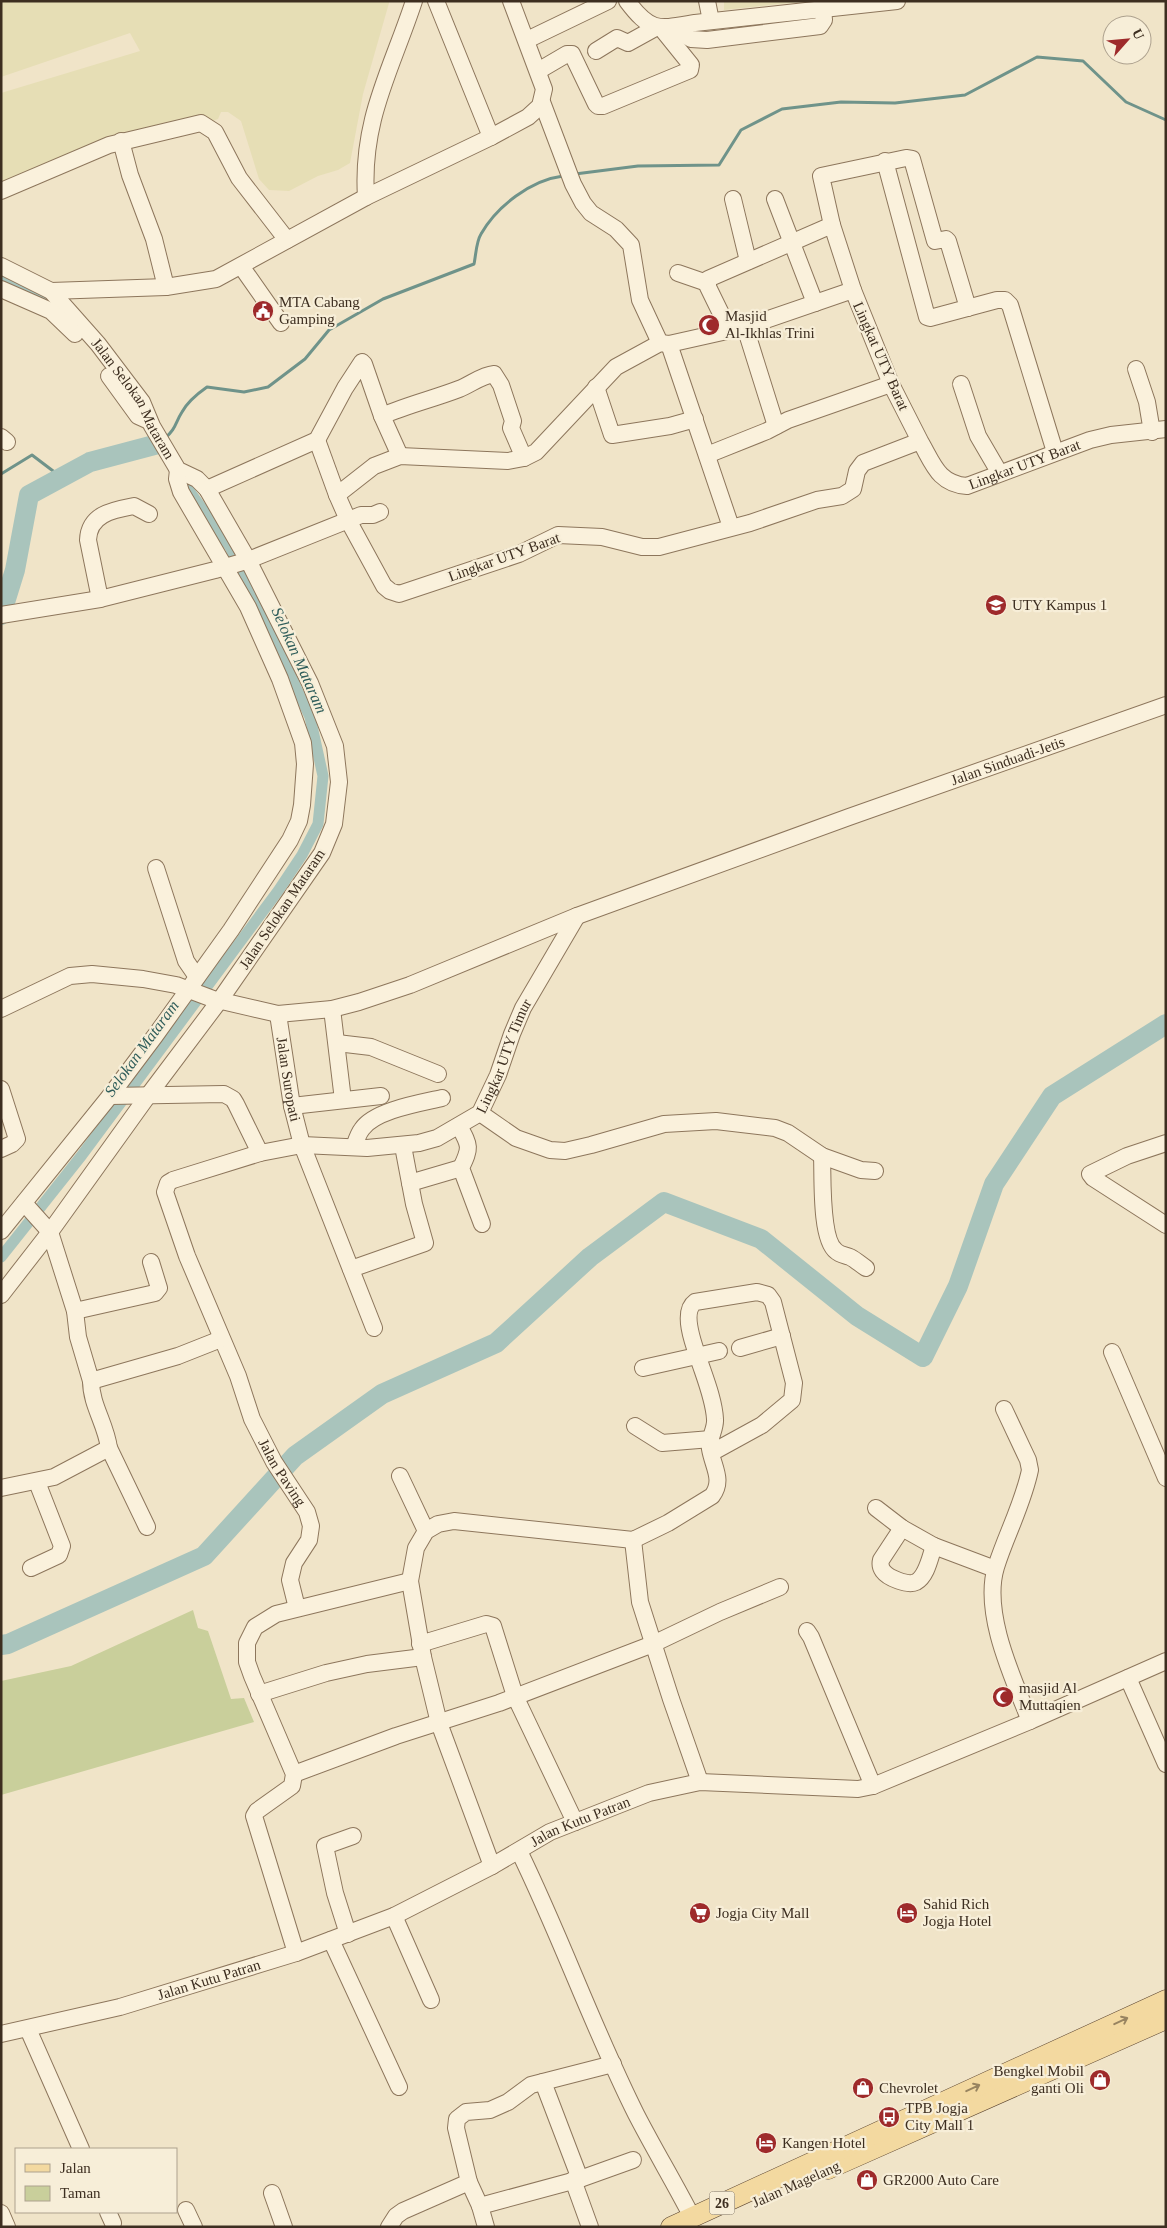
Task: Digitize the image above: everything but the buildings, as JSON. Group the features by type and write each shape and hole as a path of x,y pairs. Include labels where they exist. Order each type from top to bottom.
{"main road":[{"name":"Jalan Magelang","path":"696,2222 1166,2000"},
{"name":"Jalan Magelang","path":"671,2227 696,2222 1166,2019"}],"street":[{"path":"366,197 365,176 369,130 384,78 414,1"},
{"path":"436,1 491,137"},
{"path":"52,291 166,287 216,278 366,197 491,137 535,112 542,102 544,89 511,1"},
{"path":"527,40 608,1"},
{"path":"627,1 641,18 685,37 699,40 820,26 824,20 823,8"},
{"path":"707,1 711,21"},
{"path":"596,51 616,38 628,43 664,28 823,8 897,1"},
{"path":"774,14 776,30"},
{"path":"538,71 566,54 572,54 596,104 604,106 690,70 691,65 664,28"},
{"path":"542,102 573,184 583,204 628,240 632,250 640,300 665,343 695,419 731,527"},
{"path":"1,191 78,156 121,141 201,123 207,125 219,138 239,178 287,240"},
{"path":"121,141 130,175 154,239 166,287"},
{"path":"853,290 832,225 821,175 885,161 912,159 935,241 946,239 948,241 968,308"},
{"path":"885,161 927,317 930,318 997,300 1005,300 1010,305 1055,452"},
{"path":"733,199 748,262"},
{"path":"775,199 815,303"},
{"path":"707,283 710,278 832,225"},
{"name":"Jalan Selokan Mataram","path":"1,266 52,291 98,344 136,394 145,408 146,421 176,466 207,489 247,560 321,709 338,762 338,802 330,837 322,853 1,1295"},
{"path":"241,266 281,322"},
{"path":"678,273 707,283 737,329 776,426"},
{"path":"1,289 39,304 62,319 146,421"},
{"name":"Lingkat UTY Barat","path":"665,343 737,329 853,290 892,384 920,441"},
{"path":"338,495 374,466 400,456 508,461 524,458 536,452 616,367 665,343"},
{"path":"207,489 317,440 345,388 362,362 382,416 400,456"},
{"path":"1136,369 1159,430"},
{"path":"382,416 405,406 440,396 494,374 501,384 513,421 511,428 524,458"},
{"path":"707,455 788,420 892,384"},
{"path":"961,384 978,436 999,472"},
{"path":"596,388 612,435 670,426 695,419"},
{"name":"Lingkar UTY Barat","path":"317,440 348,520 384,586 390,591 400,594 519,554 561,535 602,537 651,548 683,542 817,500 846,494 853,489 857,471 863,463 920,441 942,479 960,485 974,485 999,472 1100,437 1159,430"},
{"path":"1,1231 28,1207 113,1096 192,986 295,832 302,805 305,783 304,754 298,729 253,617 227,566 181,492 176,466"},
{"path":"100,599 88,540 92,525 102,514 134,506 142,508 149,514"},
{"path":"1,616 100,599 227,566 247,560 361,515 373,515 380,512"},
{"name":"Jalan Sinduadi-Jetis","path":"577,916 848,817 1166,705"},
{"path":"156,868 186,961 192,986"},
{"path":"1,1009 70,976 92,974 192,986 216,999 278,1014 332,1009 386,994 410,985 577,916"},
{"name":"Lingkar UTY Timur","path":"260,1153 302,1145 403,1146 428,1141 480,1113 498,1075 523,1008 577,916"},
{"path":"332,1009 343,1100"},
{"name":"Jalan Suropati","path":"278,1014 292,1106 302,1145 374,1328"},
{"path":"337,1043 371,1047 438,1074"},
{"path":"1,1088 17,1138 15,1142 1,1149"},
{"path":"113,1096 146,1097 195,1093 224,1094 233,1099 260,1153"},
{"path":"292,1106 381,1096"},
{"path":"354,1147 362,1129 368,1123 387,1112 442,1098"},
{"path":"480,1113 516,1138 550,1150 566,1151 664,1124 716,1122 775,1128 788,1133 822,1156 861,1170 875,1171"},
{"path":"410,1183 461,1168 469,1152 469,1144 459,1126"},
{"path":"351,1268 425,1243 403,1146"},
{"path":"1165,1146 1091,1172 1093,1178 1166,1224"},
{"name":"Jalan Paving","path":"260,1153 173,1180 166,1186 165,1192 187,1256 238,1376 252,1419 274,1462 307,1512 310,1540 294,1563 290,1580 297,1608"},
{"path":"822,1156 825,1216 831,1247 836,1252 848,1256 866,1268"},
{"path":"461,1168 482,1224"},
{"path":"28,1207 48,1230 75,1311 78,1337 92,1381 93,1401 105,1431 109,1448 147,1527"},
{"path":"75,1311 155,1293 158,1288 151,1262"},
{"path":"492,1866 439,1723 421,1650 410,1581 416,1548 426,1531 438,1524 454,1521 632,1540 668,1523 712,1496 717,1489 719,1479 711,1446 716,1420 688,1313 690,1306 695,1302 757,1292 768,1295 773,1302 794,1383 792,1400 762,1425 711,1446 662,1442 635,1426"},
{"path":"740,1348 782,1336"},
{"path":"92,1381 178,1356 221,1339"},
{"path":"643,1368 719,1352"},
{"path":"1112,1352 1166,1478"},
{"path":"1004,1409 1028,1460 1030,1470 995,1569 992,1602 995,1625 1030,1721"},
{"path":"1,1488 37,1482 65,1473 109,1448"},
{"path":"400,1476 426,1531"},
{"path":"31,1568 62,1552 62,1546 37,1482"},
{"path":"876,1508 902,1528 934,1546 995,1569"},
{"path":"902,1528 881,1560 880,1566 884,1573 909,1584 916,1582 922,1577 934,1546"},
{"path":"632,1540 640,1602 700,1782"},
{"path":"296,1953 254,1816 257,1811 292,1786 294,1774 247,1662 247,1643 255,1627 276,1614 410,1581"},
{"path":"294,1774 515,1696 653,1644 720,1612 780,1587"},
{"path":"259,1694 326,1673 421,1650 490,1624 495,1629 515,1696 575,1822"},
{"path":"807,1631 873,1786"},
{"name":"Jalan Kutu Patran","path":"1,2034 120,2007 296,1953 348,1934 394,1916 492,1866 550,1832 649,1793 700,1782 858,1789 873,1786 1030,1721 1166,1661"},
{"path":"1128,1678 1166,1764"},
{"path":"348,1934 335,1893 325,1846 353,1836"},
{"path":"519,1851 546,1908 636,2115 696,2222"},
{"path":"394,1916 431,2000"},
{"path":"331,1940 399,2087"},
{"path":"28,2029 81,2148"},
{"path":"486,2227 470,2182 456,2128 456,2119 466,2112 490,2110 508,2102 531,2085 613,2064"},
{"path":"543,2082 577,2179 590,2227"},
{"path":"480,2206 577,2179 633,2160"},
{"path":"389,2227 396,2216 404,2211 470,2182"},
{"path":"272,2192 284,2227"},
{"path":"186,2210 194,2227"},
{"path":"1,2213 7,2227"}],"shaded area":[{"path":"1,1 389,1 389,3 363,94 350,163 338,170 318,176 289,191 269,190 259,179 241,121 228,112 221,112 218,119 210,122 149,135 1,193 1,93 140,51 130,33 1,77"},
{"path":"724,1 809,1 724,10"}],"green space":[{"path":"193,1610 198,1628 208,1631 231,1699 244,1698 254,1722 1,1795 1,1681 71,1666"}],"waterway":[{"path":"575,174 638,166 719,165 741,130 782,109 841,102 895,103 965,95 1037,57 1083,61 1126,102 1166,120"},
{"path":"165,438 173,429 187,404 207,387 244,392 268,387 305,359 329,330 383,299 474,264 479,237 506,204 539,183 563,176"},
{"name":"Selokan Mataram","path":"1,277 21,284 56,308"},
{"path":"1,615 15,570 29,495 90,462 158,444"},
{"path":"1,474 32,455 61,477"},
{"name":"Selokan Mataram","path":"1,1257 82,1155 278,891 302,855 318,824 323,776 310,717 230,547 182,481"},
{"path":"1,1645 8,1644 204,1556 295,1456 382,1394 496,1343 590,1257 664,1202 761,1239 857,1316 923,1357 958,1286 994,1184 1052,1096 1166,1024"}],"place":[{"name":"MTA Cabang Gamping","path":"263,311"},
{"name":"Masjid Al-Ikhlas Trini","path":"709,325"},
{"name":"UTY Kampus 1","path":"996,605"},
{"name":"masjid Al Muttaqien","path":"1003,1697"},
{"name":"Jogja City Mall","path":"700,1913"},
{"name":"Sahid Rich Jogja Hotel","path":"907,1913"},
{"name":"Bengkel Mobil ganti Oli","path":"1100,2080"},
{"name":"Chevrolet","path":"863,2088"},
{"name":"TPB Jogja City Mall 1","path":"889,2117"},
{"name":"Kangen Hotel","path":"766,2143"},
{"name":"GR2000 Auto Care","path":"867,2180"}]}
